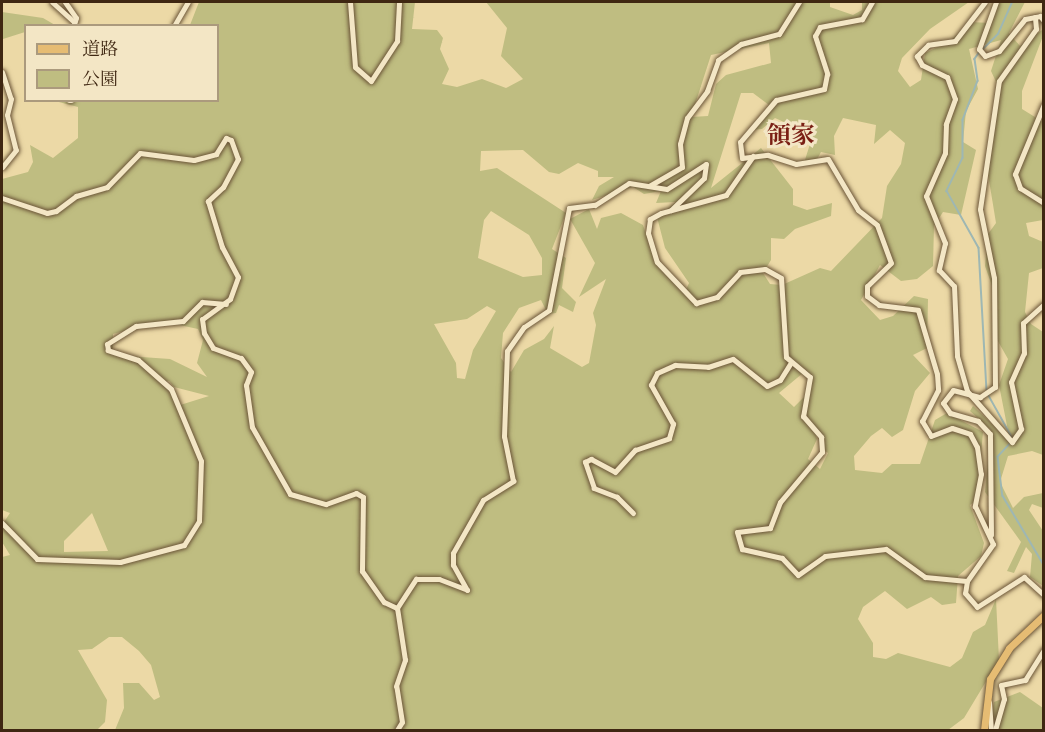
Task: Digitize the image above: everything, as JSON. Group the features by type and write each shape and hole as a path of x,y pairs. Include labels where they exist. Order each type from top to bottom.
{"main road":[{"path":"989,729 986,695 1009,648 1044,615"}],"street":[{"path":"52,2 74,24"},
{"path":"65,2 74,24"},
{"path":"175,24 188,2"},
{"path":"350,2 355,67 371,81 397,41 399,2"},
{"path":"649,186 682,167 680,144 687,118 707,92 718,60 741,44 779,34 799,2"},
{"path":"872,2 862,19 829,21 817,31 827,74 824,89 776,100 741,142 742,158 753,156 796,164 828,159 858,210 877,225 891,263 867,286 867,296 921,314 939,384 922,422 931,436 952,428 974,441 981,463 975,506 991,535"},
{"path":"986,2 955,41 928,45 918,56 922,64 947,77 955,99 946,124 945,153 926,196 945,243 939,270 954,286 952,329 967,391 1000,432 1017,441 1020,420 1011,382 1024,353 1023,323 1044,304"},
{"path":"996,2 979,49 985,56 999,51 1022,21 1035,17 1044,21"},
{"path":"1035,17 1036,29 1007,65 997,91 980,209 994,278 995,387 980,396 967,391 949,392 943,403 950,413 978,421 990,434 992,549 966,581 965,593 977,607 1018,578 1044,595"},
{"path":"2,72 11,99 7,115 16,150 2,167"},
{"path":"1044,104 1015,174 1020,188 1044,203"},
{"path":"2,198 47,213 56,211 76,196 107,187 140,153 194,160 216,154 226,138 238,159 224,187 208,201 222,247 237,270 226,304 202,319 204,333 213,348 241,358 251,372 246,385 250,417 264,454 280,471 290,494 326,504 356,493 363,497 362,571 384,602 397,608"},
{"path":"633,513 617,497 594,488 585,462 591,459 615,472 635,450 669,438 673,424 651,386 657,372 675,365 708,368 734,359 767,386 780,380 790,364 781,279 765,269 740,272 710,301 690,301 650,247 650,219 671,210 726,195 753,156"},
{"path":"397,730 402,722 396,686 405,660 397,608 416,579 439,579 467,590 453,565 453,553 483,500 513,481 504,436 507,351 524,327 549,310 564,254 568,208 595,206 629,183 649,186 680,184 706,164 705,178 671,210"},
{"path":"2,523 37,559 120,562 184,545 199,521 201,460 171,389 138,360 108,350 107,344 136,326 183,321 202,302 226,304"},
{"path":"790,364 810,377 803,416 821,436 822,452 780,502 770,528 737,532 742,549 782,558 798,575 825,556 886,549 925,577 966,581"},
{"path":"989,729 1004,699 1001,685 1025,680 1044,650"}],"green space":[{"path":"199,2 415,2 412,29 437,30 443,38 440,49 449,69 442,84 457,87 482,79 506,88 523,79 501,56 507,28 486,2 830,2 830,7 853,15 862,10 862,2 969,2 930,29 902,58 898,71 910,87 921,80 925,53 950,41 970,22 991,23 998,2 1025,2 1009,33 1020,46 1042,30 1043,36 1022,91 1022,109 1043,122 1043,220 1026,223 1029,236 1043,242 1043,268 1029,273 1025,312 1031,324 1043,332 1043,455 1032,451 1008,456 1000,482 1013,508 1024,497 1043,493 1043,508 1032,504 1029,510 1043,531 1043,586 1030,577 1032,554 1026,547 1014,573 1007,571 1021,542 985,492 991,430 970,411 973,406 1010,441 999,385 1008,359 995,336 996,297 985,266 988,234 996,223 987,168 997,84 991,71 1001,40 969,49 978,89 966,111 963,142 976,150 961,215 943,212 934,226 933,266 917,279 901,281 880,265 861,300 880,320 893,316 914,296 928,299 927,348 913,355 930,373 915,391 903,430 892,437 882,428 871,436 854,456 855,470 882,473 892,464 920,464 935,420 947,413 983,432 977,500 970,505 984,543 981,556 958,576 956,603 942,605 931,597 907,609 885,591 863,607 858,619 873,643 873,657 886,659 898,653 950,667 962,658 973,632 985,625 996,599 999,660 964,718 948,730 115,730 124,708 123,683 139,683 154,700 160,697 151,665 122,637 109,637 92,649 78,650 107,700 105,722 97,730 2,730 2,557 10,555 2,542 2,525 10,513 2,510 2,179 28,172 33,162 30,145 53,158 78,138 78,107 59,102 219,102 219,24 190,24","holes":["769,43 771,63 726,75 716,84 708,116 691,117 711,55","741,93 753,93 769,105 749,130 762,129 775,118 797,128 815,128 804,163 814,165 821,152 835,155 834,136 843,118 876,125 874,144 890,130 905,143 901,164 887,186 882,218 831,271 820,268 782,285 770,284 763,273 771,260 771,238 784,239 795,229 831,216 832,203 807,210 793,205 793,189 761,148 711,188","523,150 549,172 559,174 578,163 598,171 598,177 614,177 599,186 592,200 633,187 644,194 661,191 656,203 676,202 657,217 665,248 689,283 685,292 654,258 643,225 621,213 601,218 597,229 589,209 570,219 595,263 579,297 606,279 593,313 596,325 589,363 582,367 550,348 554,326 544,339 524,350 511,372 501,358 503,333 519,308 541,300 548,314 556,313 559,305 573,312 576,302 562,288 566,258 552,249 566,213 497,168 480,171 481,151","491,211 529,235 542,258 542,275 523,277 478,258 484,220","487,306 496,311 473,350 465,379 457,378 456,363 434,324 467,319","161,321 198,329 203,340 197,363 207,377 170,359 113,355 113,334","803,373 809,375 807,394 794,407 779,393","169,381 174,387 209,396 177,406 164,382","814,429 823,435 822,449 828,453 820,469 808,459 817,439","92,513 108,551 64,552 64,541"]},
{"path":"2,12 43,18 53,24 24,24 24,32 3,39"},
{"path":"1020,692 1043,708 1043,730 988,730 994,702"}],"waterway":[{"path":"983,49 998,34 1012,2"},
{"path":"980,52 975,59 978,81 963,120 963,158 947,191 979,248 987,390"},
{"path":"988,394 1012,437"},
{"path":"1011,443 998,457 1003,496 1044,565"}],"district":[{"name":"領家","path":"791,138"}]}
